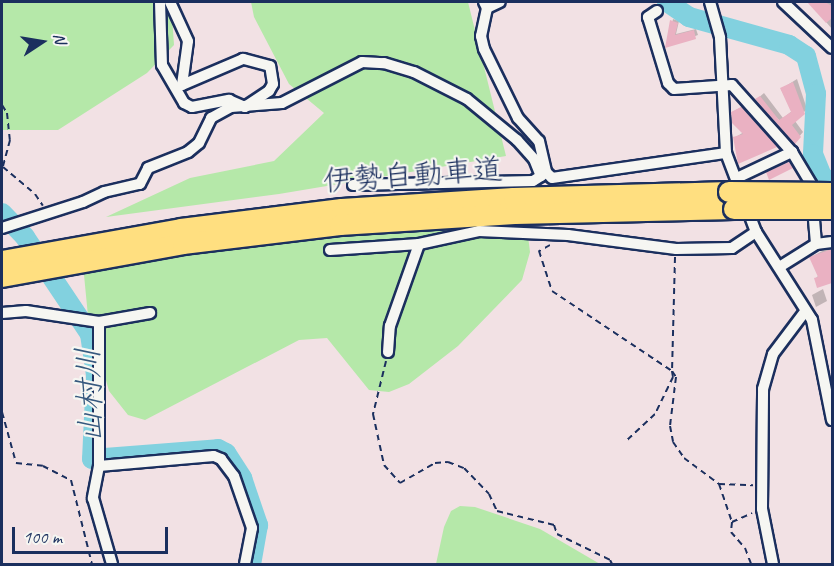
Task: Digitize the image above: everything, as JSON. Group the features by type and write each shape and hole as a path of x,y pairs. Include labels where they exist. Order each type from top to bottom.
{"highway":[{"name":"伊勢自動車道","path":"2,277 183,244 340,225 515,214 734,193 832,209"},
{"name":"伊勢自動車道","path":"2,261 181,229 342,209 514,198 832,193"}],"street":[{"path":"160,2 162,65 179,87 184,103 192,107 229,100 245,106"},
{"path":"170,2 188,41 179,87"},
{"path":"500,2 485,5 481,36 484,49 518,118 539,141 544,174"},
{"path":"710,2 720,38 724,84 722,128 726,153 756,232 771,259 781,266 816,332 832,420"},
{"path":"783,2 832,48"},
{"path":"657,11 648,17 668,82 674,89 732,85 792,152 811,184 816,244"},
{"path":"179,87 243,59 270,66 273,84 269,91 245,106"},
{"path":"2,228 104,192 140,184 148,168 188,152 199,142 211,118 231,107 282,103 362,62 384,63 414,72 467,99 518,140 544,174 552,178 726,153"},
{"path":"734,193 792,152"},
{"path":"353,185 532,181 544,174"},
{"path":"330,250 419,244 479,231 555,230 676,249 732,248 756,232"},
{"path":"781,266 816,244 832,242"},
{"path":"387,352 390,326 419,244"},
{"path":"2,313 26,311 99,322 150,313"},
{"path":"773,564 762,509 765,484 762,389 773,354 804,313"},
{"path":"99,322 99,466 93,498 112,564"},
{"path":"99,466 214,456 221,459 234,476 252,528 245,564"}],"path":[{"path":"2,105 7,113 10,141 3,167 35,194 47,214"},
{"path":"555,230 556,242 539,251 552,291 672,371 676,377 670,426 673,442 684,458 719,484 732,522 731,532 745,548 751,564"},
{"path":"626,441 655,414 673,377 676,249"},
{"path":"387,352 373,414 384,465 400,483 435,463 448,462 464,468 489,494 497,511 554,525 557,534 610,560 612,564"},
{"path":"2,412 16,463 43,466 71,480 92,564"},
{"path":"719,484 765,484"},
{"path":"732,522 762,509"}],"green space":[{"path":"2,2 171,2 174,45 147,73 58,130 2,130"},
{"path":"251,2 468,2 506,156 279,194 106,217 190,178 274,161 324,113 289,84 254,17"},
{"path":"480,220 510,226 528,236 530,252 522,280 458,346 409,384 389,392 369,390 327,338 299,340 145,420 128,415 109,391 88,316 84,275 88,246"},
{"path":"460,506 475,507 540,529 600,564 436,564 444,527 451,511"}],"building":[{"path":"807,2 825,2 832,6 832,18 826,23"},
{"path":"670,20 678,23 675,35 694,30 696,39 665,48"},
{"path":"793,82 805,114 792,125 801,137 795,144 755,99 760,96 779,120 791,112 780,88"},
{"path":"741,107 777,147 738,164 733,137 743,134 732,123 731,112"},
{"path":"789,162 793,168 769,180 766,172"},
{"path":"832,249 832,283 817,288 814,278 818,277 809,257"}],"waterway":[{"path":"667,2 689,17 789,45 806,56 816,94 813,154 822,176 832,184"},
{"name":"山村川","path":"2,213 25,237 90,334 96,375 92,459 218,449 226,453 242,478 258,525 251,564"}],"tunnel":[{"path":"552,178 554,226"}]}
